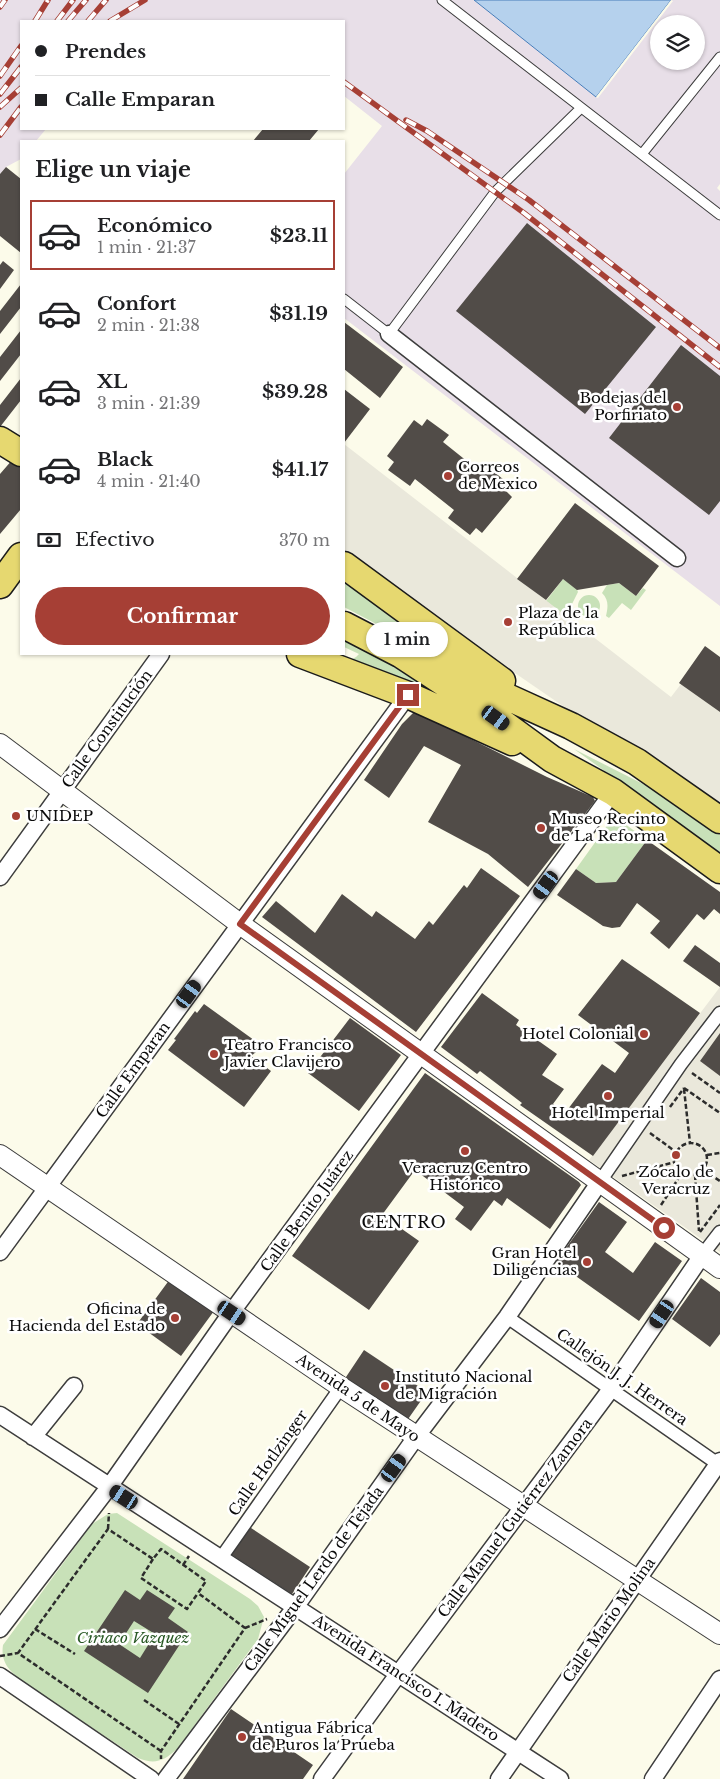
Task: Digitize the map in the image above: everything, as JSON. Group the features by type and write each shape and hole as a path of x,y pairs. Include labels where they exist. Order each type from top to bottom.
{"main road":[{"path":"0,440 20,452"},
{"path":"0,585 20,557"},
{"path":"345,566 546,714"},
{"path":"345,626 400,654 482,708 552,759"},
{"path":"400,654 446,668 546,714 638,762 720,820"},
{"path":"303,655 408,695 479,729 552,759 613,792 720,870"}],"street":[{"path":"389,334 678,558"},
{"name":"Calle Constitución","path":"0,877 160,655"},
{"name":"Calle Emparan","path":"0,1252 408,695"},
{"path":"0,744 240,924 599,1183 660,1212 720,1268"},
{"name":"Calle Benito Juárez","path":"0,1629 109,1487 232,1313 613,792"},
{"path":"599,1183 681,1064 720,1013"},
{"name":"Avenida 5 de Mayo","path":"0,1155 416,1437 720,1634"},
{"name":"Calle Miguel Lerdo de Tejada","path":"166,1779 296,1606 416,1437 507,1317 599,1183"},
{"path":"703,1254 720,1232"},
{"name":"Calle Manuel Gutiérrez Zamora","path":"329,1777 399,1673 611,1389 703,1254"},
{"name":"Callejón J. J. Herrera","path":"507,1317 611,1389 717,1471"},
{"path":"33,1437 74,1386"},
{"name":"Calle Hotlzinger","path":"221,1558 341,1387"},
{"name":"Avenida Francisco I. Madero","path":"0,1415 560,1779"},
{"name":"Calle Mario Molina","path":"499,1779 637,1580 717,1471"},
{"path":"0,1676 151,1779"},
{"path":"652,1779 720,1679"}],"lane":[{"path":"442,0 720,215"},
{"path":"642,154 720,57"},
{"path":"345,300 389,334 495,192 581,108"}],"path":[{"path":"681,1064 720,1094"},
{"path":"667,1111 684,1088"},
{"path":"684,1088 720,1113"},
{"path":"684,1088 690,1143"},
{"path":"638,1126 677,1152"},
{"path":"645,1141 656,1126"},
{"path":"690,1143 700,1146 707,1155 703,1170 695,1175 682,1173 675,1162 677,1152 684,1145 690,1143"},
{"path":"707,1155 720,1153"},
{"path":"620,1177 675,1162"},
{"path":"620,1177 625,1170"},
{"path":"703,1170 720,1181"},
{"path":"660,1212 682,1173"},
{"path":"695,1175 703,1254"},
{"path":"620,1177 628,1182"},
{"path":"700,1233 720,1205"},
{"path":"692,1228 700,1233"},
{"path":"18,1653 108,1529 153,1559"},
{"path":"161,1549 206,1581 198,1593 188,1610 142,1578 161,1549"},
{"path":"0,1656 18,1653 161,1751 245,1628 198,1593"},
{"path":"35,1629 75,1654"},
{"path":"144,1700 179,1724"}],"shaded area":[{"path":"0,0 474,0 596,96 650,27 650,70 705,70 705,15 659,15 671,0 720,0 720,184 717,188 720,191 720,606 345,319 345,173 382,126 345,97 345,20 20,20 20,130 45,130 37,140 20,140 20,160 6,167 0,174"},
{"name":"Plaza de la República","path":"345,445 671,697 681,684 720,712 720,814 429,614 345,552"},
{"path":"720,987 720,1033 700,1061 720,1076 720,1252 589,1160"}],"green space":[{"path":"563,579 576,587 578,592 572,604 574,618 572,621 546,601"},
{"path":"351,582 485,681 345,608 345,583"},
{"path":"619,583 636,596 643,588 646,590 631,610 622,603 609,618 606,616 607,601 602,593 607,585"},
{"path":"585,595 593,595 600,602 600,610 593,617 585,617 578,610 578,602"},
{"path":"345,639 387,659 474,714 347,662 359,654 345,647"},
{"path":"574,749 647,786 720,835 720,854"},
{"path":"614,816 647,840 616,882 596,883 576,869"},
{"name":"Ciriaco Vazquez","path":"117,1513 250,1599 258,1606 264,1617 258,1639 177,1749 159,1761 138,1758 26,1684 8,1668 3,1658 3,1645 92,1524 108,1514"}],"water":[{"path":"474,0 671,0 659,15 650,15 650,27 596,97"}],"pier":[{"path":"671,0 673,1 662,15 659,15"},
{"path":"650,27 650,31 598,98 596,97"}],"building":[{"path":"262,130 318,130 310,140 254,140"},
{"path":"6,167 20,178 20,252 0,236 0,174"},
{"path":"527,223 656,327 585,414 456,311"},
{"path":"3,261 14,270 0,289 0,265"},
{"path":"20,285 20,308 0,334 0,311"},
{"path":"345,323 403,367 380,398 345,370"},
{"path":"20,331 20,355 0,381 0,357"},
{"name":"Bodejas del Porfiriato","path":"681,345 720,376 720,501 709,515 609,438"},
{"path":"20,379 20,401 0,427 0,405"},
{"path":"345,390 370,409 345,442"},
{"name":"Correos de Mexico","path":"427,419 449,435 443,442 483,474 488,467 509,484 505,490 512,497 482,533 476,528 470,535 448,518 454,510 415,479 410,486 388,470 394,462 387,456 414,420 422,426"},
{"path":"13,459 20,465 20,510 0,534 0,474"},
{"path":"575,503 659,566 636,596 619,583 577,590 563,579 546,600 517,579"},
{"path":"705,646 720,657 720,712 679,683"},
{"path":"415,711 547,777 593,797 595,801 528,887 488,854 428,822 461,765 424,746 389,798 364,780 402,724"},
{"path":"647,840 720,892 720,914 714,909 704,920 697,914 669,949 650,933 660,921 637,903 620,927 612,928 603,926 557,895 576,869 596,883 616,882"},
{"path":"481,868 520,896 416,1032 262,917 276,901 315,933 342,894 372,917 376,911 415,939 429,921 433,925 464,885 467,888"},
{"path":"695,945 720,963 720,987 683,961"},
{"path":"622,959 700,1013 593,1156 520,1105 522,1103 480,1071 477,1074 441,1047 482,993 519,1020 516,1025 557,1054 542,1075 564,1089 553,1104 565,1113 602,1064 615,1073 629,1053 578,1015"},
{"name":"Teatro Francisco Javier Clavijero","path":"204,1004 258,1043 254,1050 256,1052 251,1056 271,1071 244,1107 168,1050 195,1011 197,1013"},
{"path":"350,1018 401,1055 359,1111 308,1073"},
{"path":"720,1033 720,1076 700,1061"},
{"path":"425,1073 581,1185 550,1229 507,1198 502,1206 494,1200 471,1231 455,1219 464,1207 415,1170 382,1215 419,1241 369,1310 292,1256"},
{"name":"Gran Hotel Diligencias","path":"599,1202 627,1222 605,1252 633,1273 655,1242 682,1261 639,1321 556,1262"},
{"path":"701,1278 720,1292 720,1334 710,1347 672,1319"},
{"name":"Oficina de Hacienda del Estado","path":"170,1279 214,1311 181,1356 137,1324"},
{"name":"Instituto Nacional de Migración","path":"364,1350 427,1392 406,1422 344,1380"},
{"path":"248,1526 310,1567 292,1594 229,1553"},
{"path":"125,1590 140,1600 147,1590 175,1608 168,1618 188,1632 148,1693 84,1651","holes":["134,1621 155,1634 140,1658 119,1644"]},
{"name":"Antigua Fábrica de Puros la Prueba","path":"231,1709 313,1765 303,1779 183,1779"}],"railway":[{"path":"0,7 5,0"},
{"path":"36,20 48,0"},
{"path":"58,20 73,0"},
{"path":"69,20 86,0"},
{"path":"89,20 106,0"},
{"path":"112,20 145,0"},
{"path":"0,76 20,47"},
{"path":"0,94 20,68"},
{"path":"345,83 524,213 720,367"},
{"path":"0,107 20,89"},
{"path":"0,135 20,108"},
{"path":"406,120 427,131 529,200 720,348"}],"place":[{"name":"Bodejas del Porfiriato","path":"677,407"},
{"name":"Correos de Mexico","path":"448,476"},
{"name":"Plaza de la República","path":"508,622"},
{"name":"UNIDEP","path":"16,816"},
{"name":"Museo Recinto de La Reforma","path":"541,828"},
{"name":"Hotel Colonial","path":"644,1034"},
{"name":"Teatro Francisco Javier Clavijero","path":"214,1054"},
{"name":"Hotel Imperial","path":"608,1096"},
{"name":"Veracruz Centro Histórico","path":"465,1151"},
{"name":"Zócalo de Veracruz","path":"676,1155"},
{"name":"Gran Hotel Diligencias","path":"587,1262"},
{"name":"Oficina de Hacienda del Estado","path":"175,1318"},
{"name":"Instituto Nacional de Migración","path":"385,1386"},
{"name":"Antigua Fábrica de Puros la Prueba","path":"242,1737"}],"district":[{"name":"CENTRO","path":"404,1222"}],"route":[{"path":"408,695 240,924 664,1228"}]}
